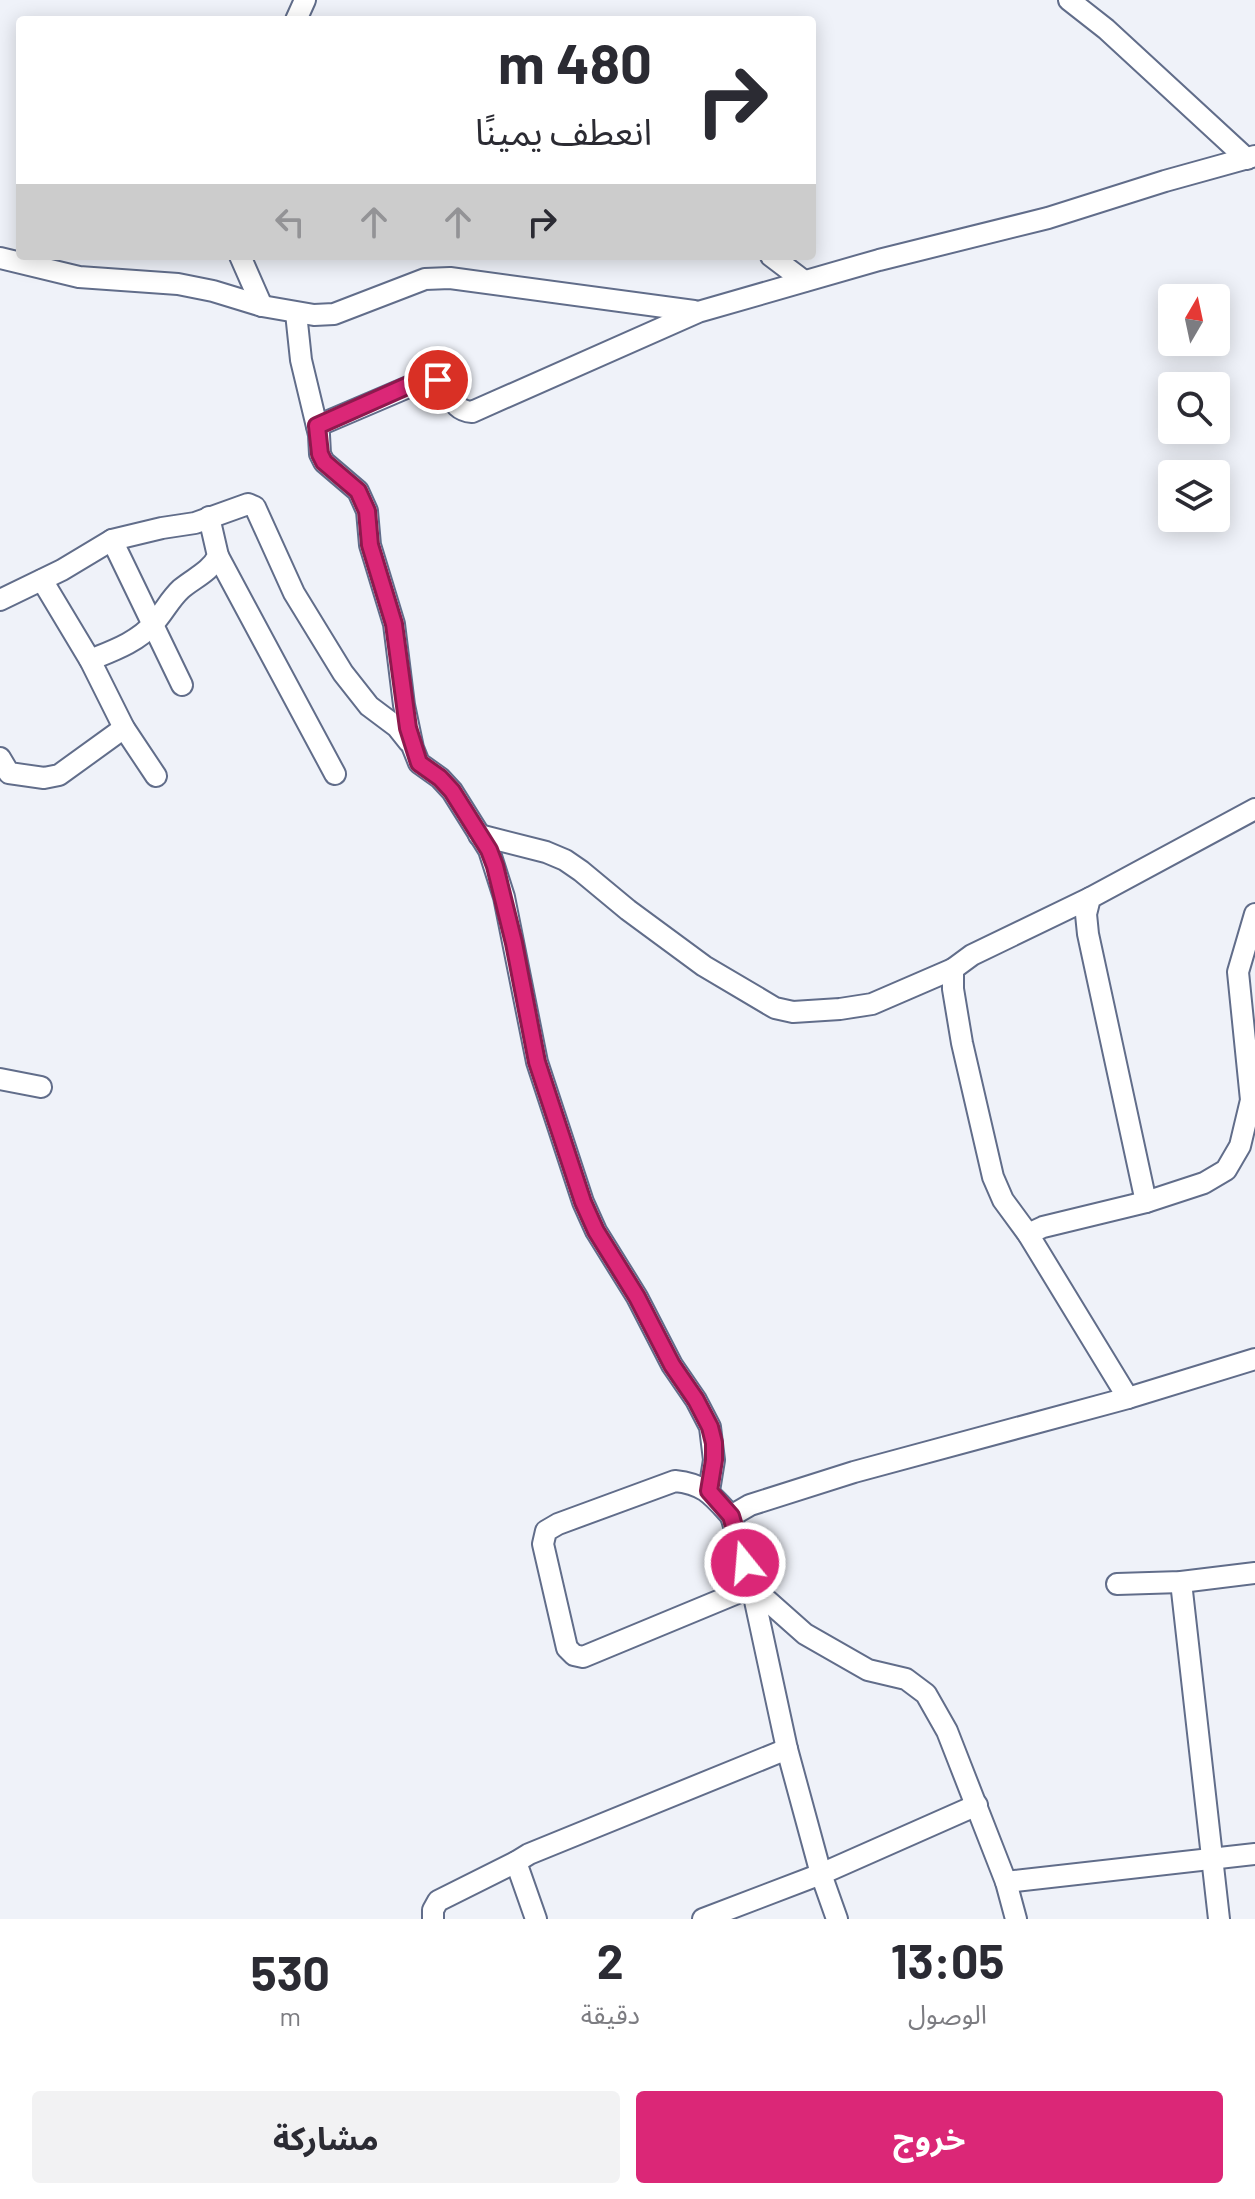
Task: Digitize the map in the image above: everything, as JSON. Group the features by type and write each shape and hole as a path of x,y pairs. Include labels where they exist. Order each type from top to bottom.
{"street":[{"path":"1069,0 1251,158"},
{"path":"317,426 427,379 438,380 457,408 472,412 698,312 879,260 1048,218 1251,158"},
{"path":"0,258 79,277 178,284 262,306 314,315 334,314 405,285 438,278 698,312"},
{"path":"242,260 262,306"},
{"path":"776,260 804,281"},
{"path":"296,313 320,454 324,462 358,491 367,511 370,545 394,624 413,748 419,763 452,791 489,850 499,881 537,1062 583,1202 596,1231 710,1427 714,1460 709,1491"},
{"path":"0,600 112,540 195,523 248,504 255,507 294,593 343,673 369,706 397,727 413,748"},
{"path":"209,517 218,556 335,774"},
{"path":"112,540 182,685"},
{"path":"90,660 124,645 153,624 183,587 214,564 218,556"},
{"path":"42,580 90,660 124,728 156,776"},
{"path":"0,758 9,773 44,778 59,775 124,728"},
{"path":"479,835 565,860 704,966 775,1008 793,1012 872,1004 953,969 972,955 1090,898 1255,809"},
{"path":"1090,898 1086,914 1088,934 1146,1202"},
{"path":"1028,1234 1043,1227 1146,1202 1204,1183 1226,1170 1240,1146 1251,1100 1238,972 1255,914"},
{"path":"953,969 953,989 962,1043 993,1177 1003,1200 1028,1234 1128,1398"},
{"path":"0,1079 41,1087"},
{"path":"731,1516 750,1505 854,1472 1128,1398 1255,1359"},
{"path":"752,1587 583,1657 574,1655 567,1648 543,1544 546,1531 675,1481 709,1491 731,1516 752,1587 787,1749 821,1874 837,1919"},
{"path":"1117,1584 1181,1582 1255,1573"},
{"path":"1181,1582 1219,1919"},
{"path":"752,1587 805,1634 868,1670 906,1679 926,1694 947,1731 977,1805 1006,1882 1016,1919"},
{"path":"433,1919 433,1910 438,1901 529,1854 787,1749"},
{"path":"703,1919 821,1874 977,1805"},
{"path":"1006,1882 1255,1854"},
{"path":"516,1862 536,1919"}],"route":[{"path":"438,380 418,381 317,426 320,454 324,462 358,491 367,511 367,534 394,624 413,748 419,763 452,791 489,850 504,897 537,1062 583,1202 596,1231 710,1427 714,1460 709,1491 731,1516 745,1563"}]}
